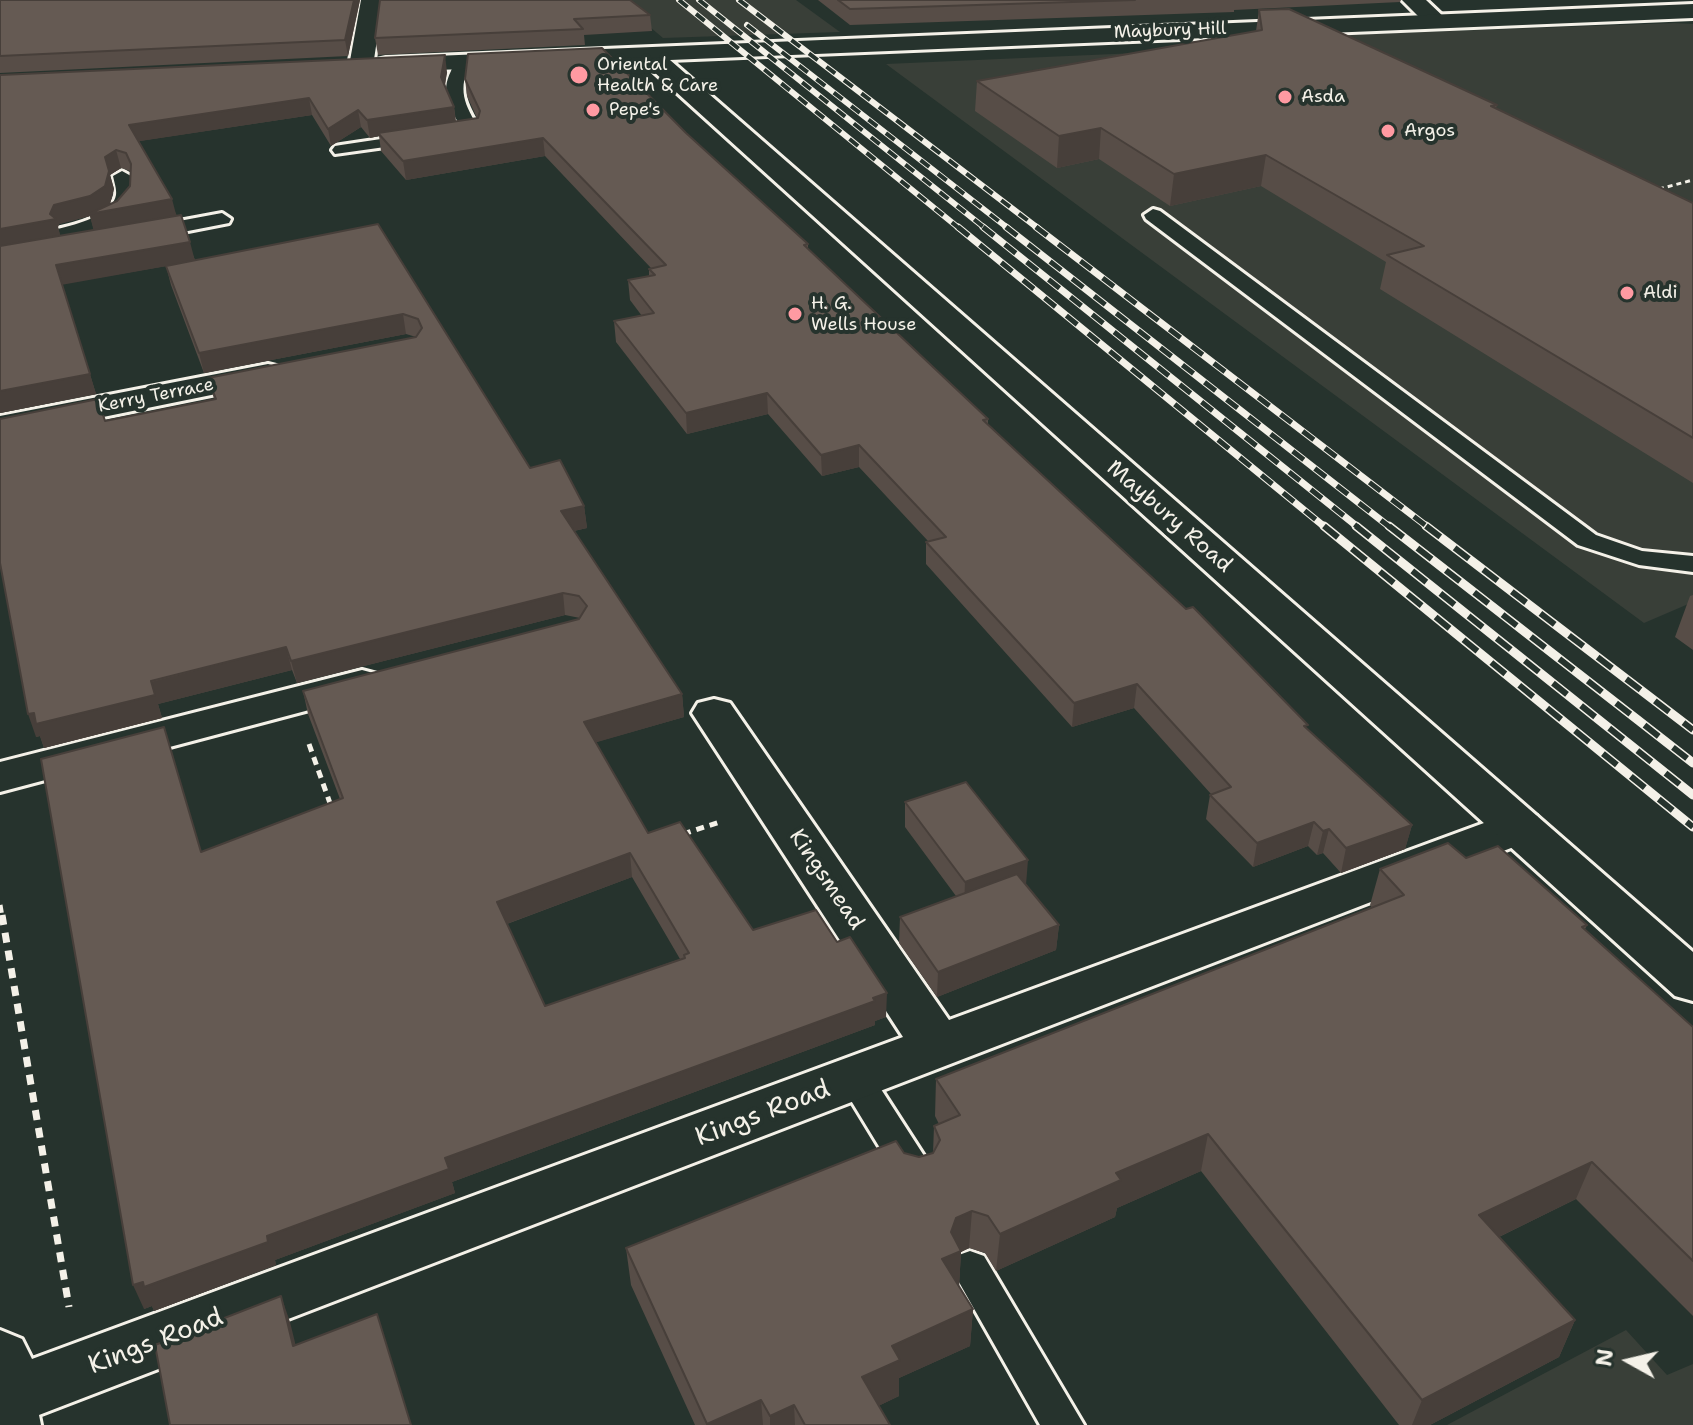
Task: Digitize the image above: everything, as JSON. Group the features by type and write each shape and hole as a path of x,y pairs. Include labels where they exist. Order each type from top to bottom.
{"street":[{"name":"Maybury Hill","path":"372,0 351,66 461,66 646,52 1693,11"},
{"path":"1413,0 1435,20"},
{"name":"Maybury Road","path":"646,52 1693,982"},
{"name":"Kerry Terrace","path":"0,427 298,368"},
{"path":"0,777 399,673"},
{"name":"Kingsmead","path":"714,713 938,1047"},
{"name":"Kings Road","path":"4,1394 81,1370 1520,827"}],"lane":[{"path":"341,150 472,130 452,97 451,83 461,66"},
{"path":"0,244 86,226 118,212 128,198 122,176"},
{"path":"1153,215 1587,540 1624,556 1661,564 1693,564"},
{"path":"133,235 222,219"},
{"path":"0,258 104,240"},
{"path":"856,1079 917,1176"},
{"path":"970,1268 1063,1425"}],"path":[{"path":"1656,190 1693,180"},
{"path":"292,701 335,816"},
{"path":"674,836 733,817"},
{"path":"0,905 81,1370"}],"shaded area":[{"path":"618,0 796,0 840,32 663,38"},
{"path":"1693,24 1693,602 1644,623 886,64 1319,45 1313,36"},
{"path":"1626,1330 1667,1375 1693,1364 1693,1425 1447,1425"}],"building":[{"path":"0,0 354,0 345,40 0,56"},
{"path":"380,0 630,0 650,15 574,19 583,29 375,38"},
{"path":"838,0 1135,0 850,9"},
{"path":"1289,9 1497,105 1491,106 1693,203 1693,438 1387,255 1424,246 1266,155 1174,174 1101,128 1059,136 977,81 1262,30 1259,10"},
{"path":"602,48 686,133 808,244 804,245 988,419 983,420 1186,609 1193,607 1308,725 1304,726 1412,825 1346,848 1329,829 1323,831 1314,822 1257,843 1210,795 1231,787 1137,684 1074,703 926,542 946,537 859,445 821,455 767,393 686,413 614,321 654,313 628,280 655,275 649,269 666,265 543,138 403,161 378,133 478,118 480,111 465,79 468,54"},
{"path":"445,55 441,77 454,107 367,120 358,110 328,129 309,98 129,125 172,199 89,214 117,201 130,186 131,164 126,153 116,150 105,157 109,171 105,186 90,196 54,205 50,214 56,219 0,229 0,75"},
{"path":"181,215 190,242 56,265 90,374 0,391 0,246"},
{"path":"378,224 530,468 560,460 584,506 561,511 682,694 584,722 648,833 680,822 753,930 816,910 837,942 850,937 887,993 873,998 875,1001 445,1158 449,1169 267,1236 268,1242 144,1287 143,1282 133,1285 41,759 164,727 201,852 343,798 303,691 579,619 587,606 579,596 563,593 291,661 286,647 151,681 155,695 36,724 34,713 28,714 0,563 0,419 98,399 105,421 216,399 208,378 416,337 422,328 418,319 403,314 199,353 166,266","holes":["630,853 689,953 684,955 685,958 545,1006 497,902"]},
{"path":"966,782 1028,860 965,882 905,802"},
{"path":"1448,843 1466,858 1498,846 1587,925 1582,927 1693,1027 1693,1261 1592,1162 1479,1215 1575,1320 1422,1400 1208,1134 1116,1173 1121,1180 1000,1234 988,1216 972,1211 956,1218 951,1232 961,1251 942,1259 973,1309 892,1346 900,1360 862,1377 890,1425 805,1425 794,1405 770,1416 761,1400 707,1424 626,1248 896,1141 904,1153 919,1157 933,1153 940,1140 934,1126 960,1115 936,1079 1404,895 1380,869"},
{"path":"1017,874 1059,925 938,972 900,917"},
{"path":"281,1296 293,1346 377,1314 411,1425 170,1425 155,1345"}],"railway":[{"path":"679,0 960,229"},
{"path":"699,0 986,229"},
{"path":"739,0 1039,229"},
{"path":"747,25 1009,229"},
{"path":"958,227 1326,528"},
{"path":"983,227 1359,528"},
{"path":"1006,227 1391,528"},
{"path":"1036,227 1429,528"},
{"path":"1324,526 1693,827"},
{"path":"1356,526 1693,795"},
{"path":"1389,526 1693,763"},
{"path":"1426,526 1693,730"}],"place":[{"name":"Oriental Health & Care","path":"579,75"},
{"name":"Asda","path":"1285,97"},
{"name":"Pepe's","path":"593,110"},
{"name":"Argos","path":"1388,131"},
{"name":"Aldi","path":"1627,293"},
{"name":"H. G. Wells House","path":"795,314"}]}
